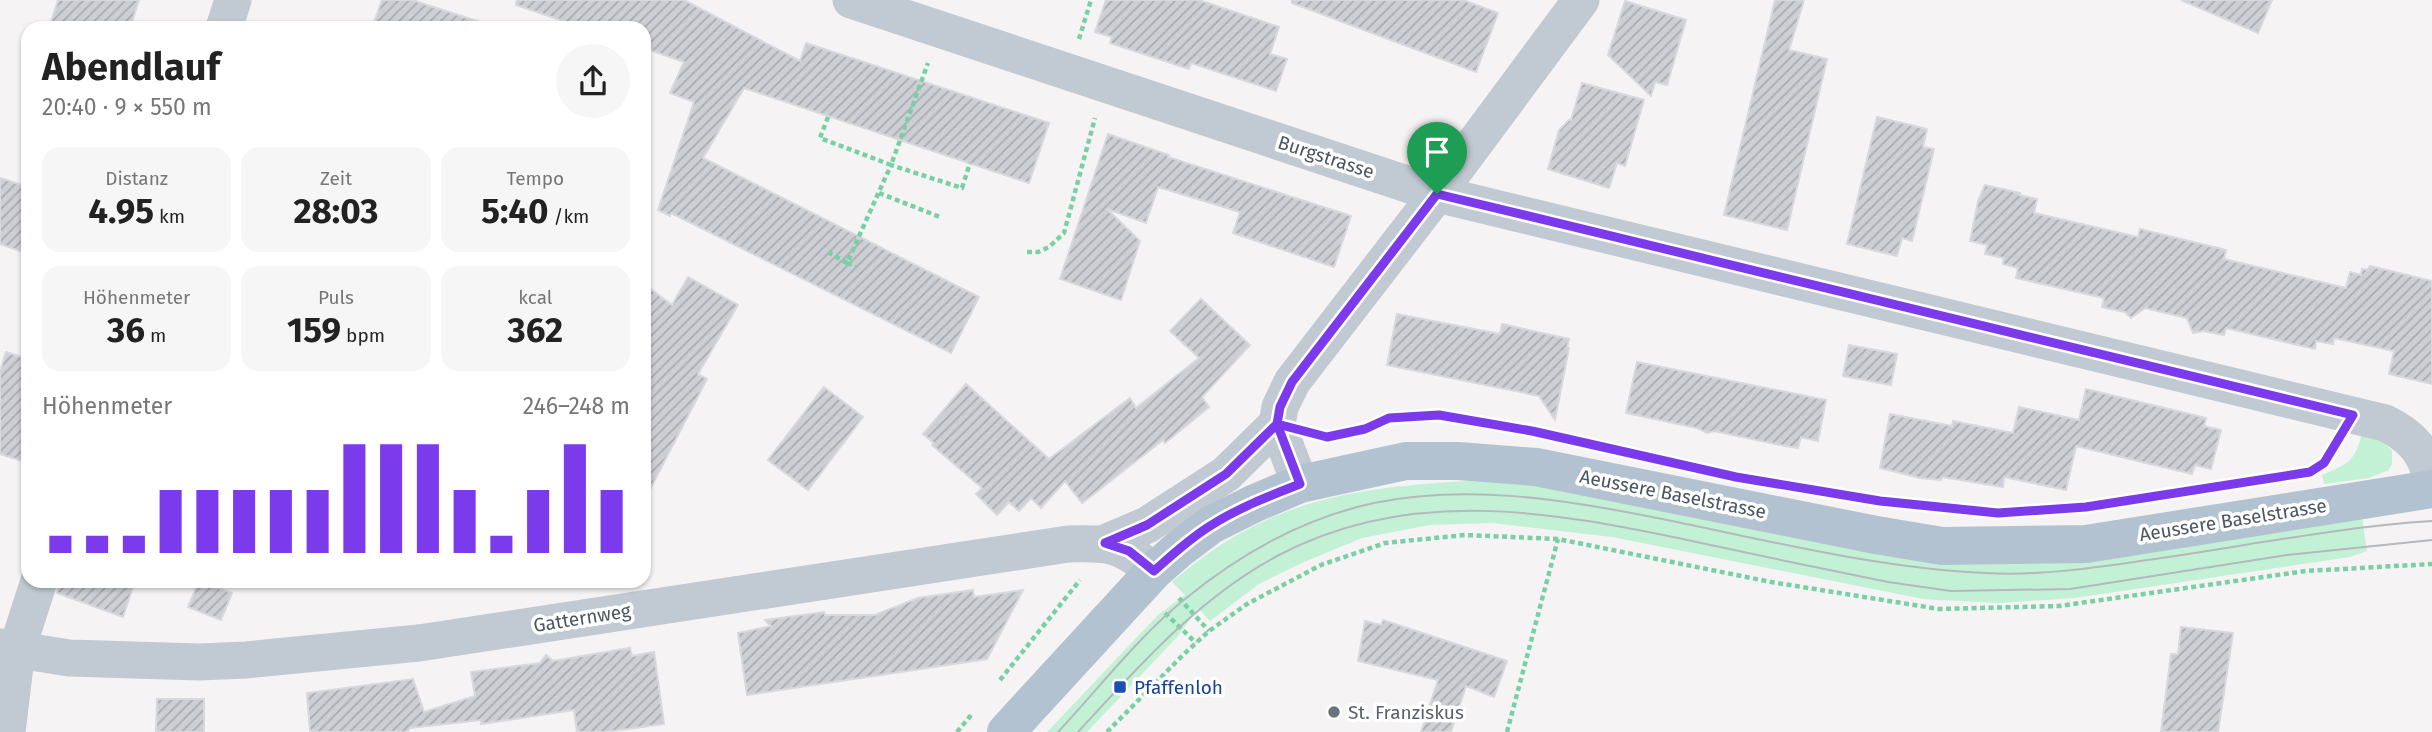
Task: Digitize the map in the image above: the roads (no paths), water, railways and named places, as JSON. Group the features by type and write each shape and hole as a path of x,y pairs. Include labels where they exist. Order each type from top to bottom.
{"main road":[{"name":"Aeussere Baselstrasse","path":"1006,732 1154,571 1211,525 1253,503 1300,484 1406,461 1458,461 1536,467 1942,546 2086,544 2432,489"}],"street":[{"path":"226,21 233,0"},
{"name":"Burgstrasse","path":"851,0 1437,194 2385,423 2404,433 2420,448 2429,467 2432,482"},
{"path":"1300,484 1277,424 1280,407 1292,382 1437,194 1570,3"},
{"path":"1105,543 1147,525 1226,474 1277,424"},
{"name":"Gatternweg","path":"8,648 69,658 199,662 405,645 1068,544 1105,543 1129,551 1154,571"},
{"path":"7,732 8,648 36,588"}],"tram line":[{"path":"1058,732 1152,629 1185,599 1228,567 1274,540 1323,518 1374,503 1408,497 1478,494 1548,500 1618,510 1903,566 2006,574 2087,568 2325,533 2432,521"},
{"path":"1078,732 1171,635 1222,591 1279,555 1329,533 1380,519 1431,512 1535,514 1640,530 1888,582 1951,591 2070,589 2287,555 2432,540"}],"place":[{"name":"Pfaffenloh","path":"1120,687"},
{"name":"St. Franziskus","path":"1334,712"}]}
